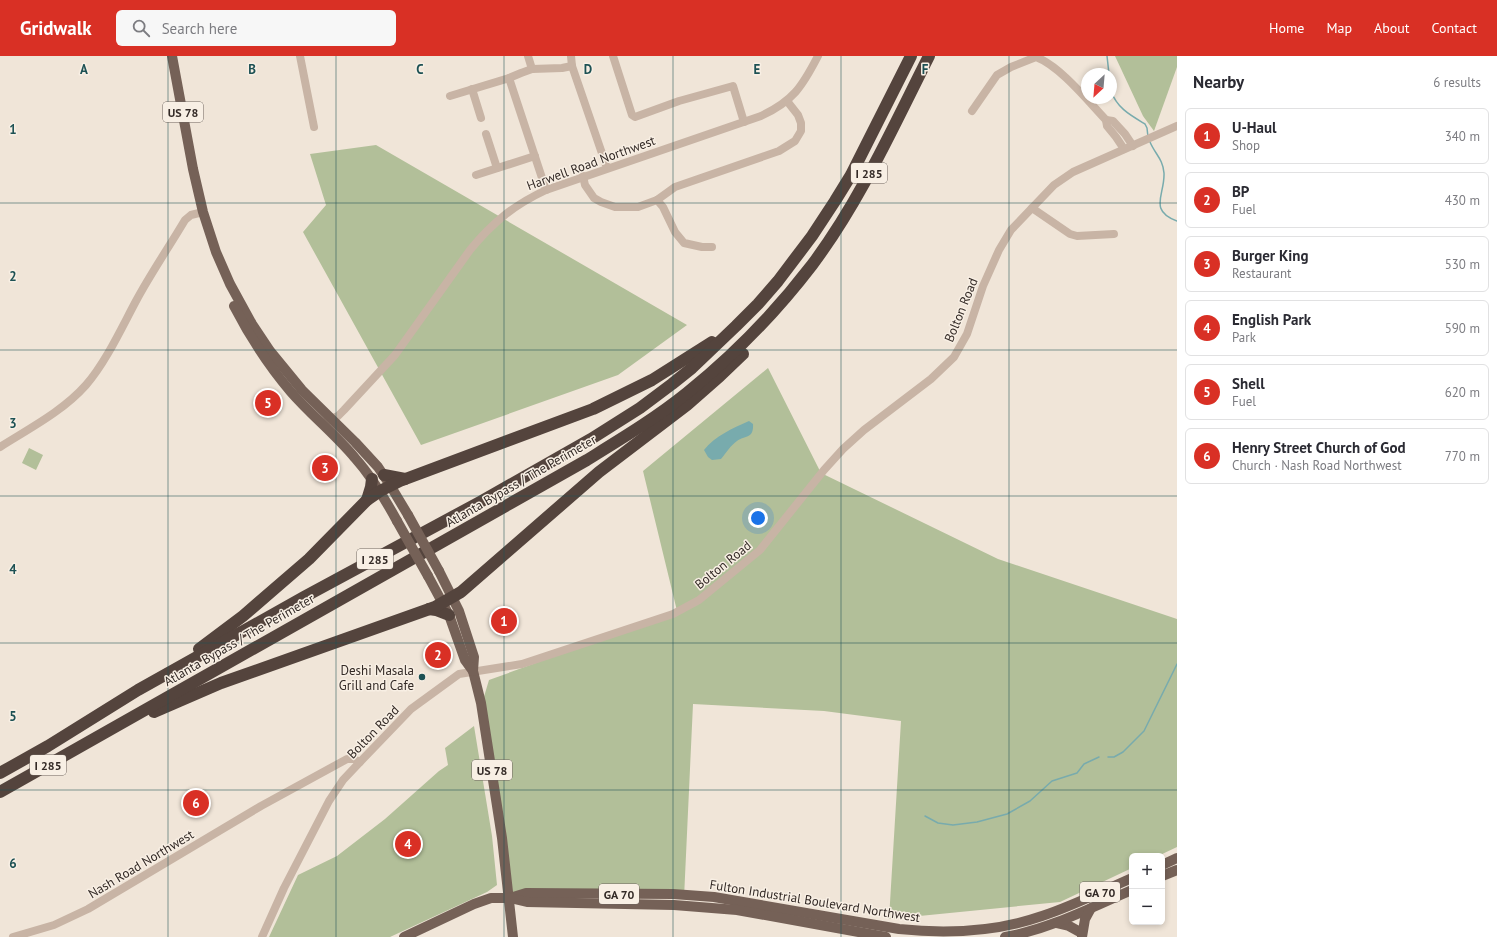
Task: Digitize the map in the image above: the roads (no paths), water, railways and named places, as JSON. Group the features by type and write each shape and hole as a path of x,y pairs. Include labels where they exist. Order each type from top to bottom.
{"highway":[{"name":"Atlanta Bypass / The Perimeter","path":"0,773 48,746 138,690 304,597 480,502 610,428 672,384 692,368 736,326 778,281 812,236 835,201 860,156 911,56"},
{"name":"Atlanta Bypass / The Perimeter","path":"0,792 587,460 633,432 688,392 744,342 797,283 825,247 859,191 929,56"},
{"path":"96,737 221,683 429,609 448,600 473,584 599,472 687,406 720,376 754,342 797,283"},
{"path":"138,690 203,646 243,616 309,559 385,484 406,479 593,409 652,380 736,326"},
{"path":"368,500 372,479"},
{"path":"429,609 449,615"}],"main road":[{"name":"US 78","path":"172,56 206,241 216,268 231,300 251,338 280,379 354,457 372,479 385,484"},
{"name":"US 78","path":"201,212 222,268 252,324 270,351 289,376 366,454 385,484 408,515 439,570 448,600 449,615 465,660 473,670"},
{"name":"US 78","path":"385,484 397,521 428,576 459,611 474,657 473,670 481,703 492,770 510,898 513,937"},
{"path":"1165,864 1177,858"},
{"path":"1165,875 1177,870"},
{"name":"Fulton Industrial Boulevard Northwest","path":"510,898 526,893 673,894 701,896 752,903 899,929 952,931 987,929 1032,920 1129,879"},
{"name":"GA 70","path":"1005,937 1056,923 1129,891"},
{"name":"Fulton Industrial Boulevard Northwest","path":"404,937 474,904 491,898 510,898 527,902 674,905 730,910 886,937"},
{"path":"1056,923 1069,926 1081,935 1085,919 1091,908"}],"street":[{"path":"300,56 314,127"},
{"path":"528,56 532,70"},
{"path":"570,56 572,66 607,168"},
{"path":"613,56 632,115 635,117 679,101 733,86 744,122"},
{"name":"Harwell Road Northwest","path":"321,423 331,419 344,410 395,355 470,250 484,233 511,209 546,190 583,176 744,122 776,109 798,90 818,56"},
{"path":"972,112 986,89 997,75 1017,60 1034,57 1046,60 1059,71 1106,120 1107,126 1119,133 1133,146"},
{"path":"450,96 532,70 572,66"},
{"path":"509,78 546,190"},
{"path":"472,89 481,118"},
{"path":"583,176 585,185 594,198 601,202 615,207 638,207 657,200 675,187 779,152 795,141 801,131 801,123 798,115 787,101"},
{"name":"Bolton Road","path":"262,937 284,888 329,801 343,780 411,709 459,674 473,670 522,664 673,614 699,600 749,560 770,540 824,470 843,449 864,430 931,379 954,357 967,334 983,286 998,250 1011,230 1054,185 1073,172 1177,126"},
{"path":"1119,133 1124,150"},
{"path":"486,134 498,168"},
{"path":"476,175 535,156"},
{"path":"657,200 663,207 676,232 684,243 702,247 712,247"},
{"path":"1032,208 1070,234 1077,236 1114,234"},
{"path":"0,447 67,403 87,384 100,366 152,273 185,220 191,215 201,212"},
{"name":"Nash Road Northwest","path":"13,937 54,924 88,909 261,806 334,766 347,759 354,758 360,762"}],"water":[{"path":"749,421 753,424 753,429 748,436 735,443 721,459 712,460 708,457 704,450 708,445 719,437"}],"waterway":[{"path":"1107,56 1108,68"},
{"path":"1117,102 1120,107 1145,124 1148,137"},
{"path":"1150,142 1160,160 1164,173 1160,207 1168,217 1177,221"},
{"path":"1108,757 1114,757 1123,752 1144,731 1177,664"},
{"path":"925,816 938,823 953,825 977,822 1007,814 1030,801 1052,781 1077,773 1084,764 1099,757"}],"place":[{"name":"Shell","path":"268,403"},
{"name":"Burger King","path":"325,468"},
{"name":"U-Haul","path":"504,621"},
{"name":"BP","path":"438,655"},
{"name":"Deshi Masala Grill and Cafe","path":"422,677"},
{"name":"Henry Street Church of God","path":"196,803"},
{"name":"English Park","path":"408,844"}]}
